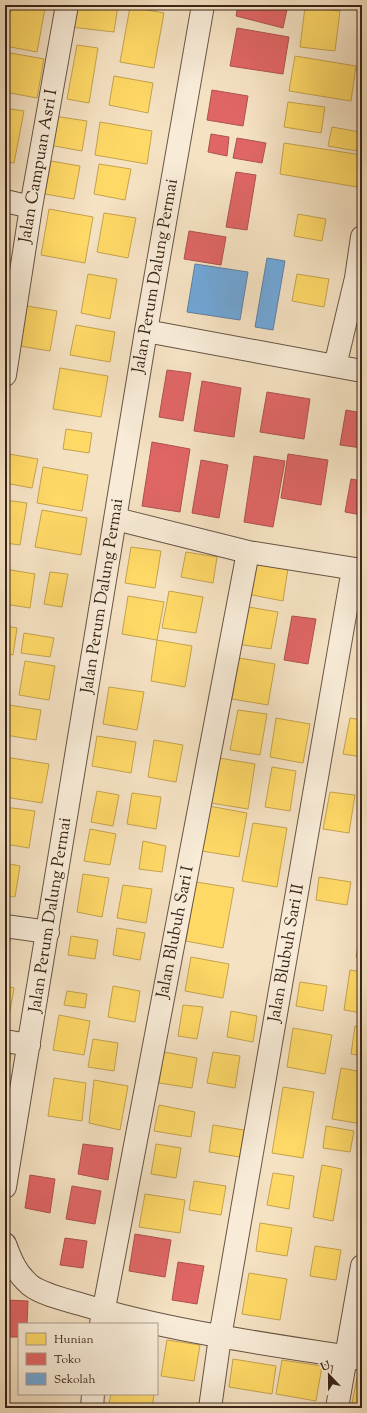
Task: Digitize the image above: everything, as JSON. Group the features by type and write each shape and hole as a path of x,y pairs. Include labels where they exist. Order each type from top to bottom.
{"street":[{"name":"Jalan Campuan Asri I","path":"5,375 31,206 67,5"},
{"name":"Jalan Perum Dalung Permai","path":"5,1186 146,331 203,5"},
{"path":"5,201 31,206"},
{"path":"335,366 356,278 362,237"},
{"path":"146,331 362,370"},
{"path":"116,520 248,552 357,570"},
{"name":"Jalan Blubuh Sari I","path":"102,1318 248,552"},
{"name":"Jalan Blubuh Sari II","path":"210,1408 220,1337 357,570"},
{"path":"5,926 48,932"},
{"path":"5,1041 29,1045"},
{"path":"5,1244 14,1267 30,1286 102,1318 133,1323"},
{"path":"337,1408 354,1357 362,1266"},
{"path":"158,1327 354,1357"},
{"path":"92,1408 93,1395"}],"building: Hunian":[{"path":"11,5 26,5 45,8 37,52 5,46"},
{"path":"74,5 118,5 114,32 71,27"},
{"path":"130,7 164,13 154,68 120,62"},
{"path":"305,7 340,11 335,51 300,47"},
{"path":"77,45 98,48 89,103 67,99"},
{"path":"5,52 44,59 37,98 5,92"},
{"path":"295,56 356,66 351,101 289,91"},
{"path":"114,76 153,83 148,113 109,105"},
{"path":"288,102 325,107 321,133 284,127"},
{"path":"5,108 24,111 14,163 5,162"},
{"path":"54,116 87,121 82,151 49,145"},
{"path":"100,122 152,131 147,164 95,155"},
{"path":"332,127 360,132 357,151 328,146"},
{"path":"284,143 362,155 357,187 280,174"},
{"path":"51,161 80,166 74,199 45,194"},
{"path":"99,164 131,169 125,200 94,194"},
{"path":"49,209 93,217 85,263 41,255"},
{"path":"104,213 136,218 128,258 97,252"},
{"path":"298,214 326,219 322,241 294,236"},
{"path":"5,258 12,260 8,282 5,282"},
{"path":"88,274 117,279 110,319 81,313"},
{"path":"297,274 329,279 324,307 292,301"},
{"path":"27,306 57,311 50,351 20,346"},
{"path":"76,325 115,332 110,362 70,355"},
{"path":"60,368 108,376 101,417 53,409"},
{"path":"66,429 92,433 89,453 63,449"},
{"path":"9,454 38,459 32,488 5,483"},
{"path":"43,467 88,475 82,511 37,503"},
{"path":"5,500 27,503 20,545 5,543"},
{"path":"42,510 87,518 81,555 35,547"},
{"path":"131,547 161,551 155,588 125,583"},
{"path":"186,552 217,557 213,583 181,577"},
{"path":"252,563 288,568 283,601 247,594"},
{"path":"5,569 35,574 30,608 5,604"},
{"path":"50,572 68,574 62,607 44,604"},
{"path":"169,591 203,597 196,633 162,628"},
{"path":"128,596 164,602 157,640 122,634"},
{"path":"243,606 278,612 271,649 237,644"},
{"path":"5,626 17,628 13,655 5,653"},
{"path":"362,628 362,659 357,658"},
{"path":"24,633 54,638 50,657 21,653"},
{"path":"157,640 192,646 185,687 151,681"},
{"path":"239,658 275,664 268,705 232,699"},
{"path":"5,660 8,661 5,678"},
{"path":"25,661 55,666 49,700 19,695"},
{"path":"362,674 362,698 357,697"},
{"path":"109,687 144,692 137,730 103,724"},
{"path":"9,705 41,710 36,740 5,735"},
{"path":"238,710 267,714 260,755 230,750"},
{"path":"276,718 310,724 303,763 270,757"},
{"path":"350,718 362,720 362,757 343,754"},
{"path":"97,736 136,742 131,773 92,766"},
{"path":"154,740 183,745 176,782 148,777"},
{"path":"5,757 49,764 42,803 5,797"},
{"path":"219,758 255,764 248,809 211,803"},
{"path":"272,767 296,771 290,811 265,807"},
{"path":"97,791 119,795 113,826 91,822"},
{"path":"330,792 355,795 349,833 323,829"},
{"path":"132,793 161,797 156,829 127,824"},
{"path":"209,806 247,813 239,857 202,851"},
{"path":"5,807 35,811 29,848 5,844"},
{"path":"253,823 287,828 277,887 242,881"},
{"path":"90,829 116,834 110,865 84,861"},
{"path":"143,841 166,846 162,872 139,869"},
{"path":"5,863 20,866 15,897 5,896"},
{"path":"83,874 109,878 102,917 77,912"},
{"path":"319,877 351,882 347,905 316,900"},
{"path":"196,882 234,888 223,948 186,941"},
{"path":"123,885 152,889 146,923 117,918"},
{"path":"117,928 145,933 140,960 113,955"},
{"path":"362,929 362,958 356,957"},
{"path":"5,935 11,936 5,969"},
{"path":"71,936 98,940 95,959 68,955"},
{"path":"191,957 229,964 223,998 185,991"},
{"path":"350,970 362,972 362,1013 344,1010"},
{"path":"300,982 327,986 323,1011 296,1006"},
{"path":"5,986 14,988 8,1023 5,1022"},
{"path":"113,986 140,991 135,1022 108,1017"},
{"path":"67,991 87,994 85,1008 64,1005"},
{"path":"183,1005 203,1007 197,1039 178,1036"},
{"path":"231,1011 257,1016 253,1042 227,1037"},
{"path":"59,1015 90,1021 84,1055 53,1050"},
{"path":"355,1026 362,1027 362,1056 351,1054"},
{"path":"293,1028 332,1035 325,1074 287,1067"},
{"path":"93,1039 118,1043 114,1071 88,1067"},
{"path":"5,1048 12,1049 5,1086"},
{"path":"164,1052 197,1058 192,1088 159,1083"},
{"path":"213,1052 240,1056 235,1088 207,1083"},
{"path":"341,1068 362,1072 362,1124 332,1119"},
{"path":"54,1078 86,1083 82,1121 48,1116"},
{"path":"94,1080 128,1086 120,1130 89,1123"},
{"path":"283,1087 314,1092 303,1158 272,1153"},
{"path":"159,1105 195,1112 191,1137 154,1131"},
{"path":"213,1125 244,1130 240,1157 209,1152"},
{"path":"326,1126 354,1131 350,1152 323,1148"},
{"path":"156,1144 181,1148 176,1178 151,1174"},
{"path":"322,1165 342,1169 333,1221 313,1217"},
{"path":"273,1173 294,1176 289,1209 267,1205"},
{"path":"194,1181 226,1186 221,1215 189,1210"},
{"path":"145,1194 185,1200 180,1233 139,1227"},
{"path":"260,1223 292,1228 287,1256 256,1251"},
{"path":"315,1246 341,1250 336,1280 310,1276"},
{"path":"249,1273 287,1279 280,1320 242,1314"},
{"path":"167,1340 200,1345 194,1381 161,1376"},
{"path":"233,1359 276,1366 272,1394 229,1387"},
{"path":"282,1360 322,1366 316,1401 276,1394"},
{"path":"357,1378 362,1379 362,1408 351,1408"},
{"path":"111,1395 154,1395 152,1408 108,1408"}],"building: Toko":[{"path":"238,5 288,5 283,28 236,16"},
{"path":"237,28 289,37 283,74 230,66"},
{"path":"212,90 248,96 243,126 207,120"},
{"path":"211,134 229,137 227,156 208,152"},
{"path":"237,138 266,143 262,163 233,158"},
{"path":"236,172 256,175 247,230 226,227"},
{"path":"189,231 226,237 221,265 184,259"},
{"path":"167,370 191,373 183,421 159,417"},
{"path":"202,381 241,388 234,437 194,431"},
{"path":"267,392 310,399 304,439 260,432"},
{"path":"346,410 362,413 362,448 340,445"},
{"path":"152,442 190,449 180,512 142,506"},
{"path":"288,454 328,460 321,505 281,498"},
{"path":"254,456 285,461 273,527 244,522"},
{"path":"201,460 228,465 219,518 192,513"},
{"path":"351,479 362,481 362,515 345,512"},
{"path":"292,616 316,619 308,664 284,660"},
{"path":"83,1144 113,1148 108,1180 78,1174"},
{"path":"30,1175 55,1179 50,1213 25,1208"},
{"path":"72,1186 101,1191 95,1224 66,1219"},
{"path":"135,1234 171,1240 165,1277 129,1271"},
{"path":"65,1238 87,1241 83,1268 60,1265"},
{"path":"178,1262 204,1266 197,1304 172,1300"},
{"path":"5,1300 28,1301 27,1323 18,1323 18,1337 5,1337"}],"building: Sekolah":[{"path":"267,258 285,261 273,330 255,327"},
{"path":"195,264 248,272 240,320 187,312"}]}
